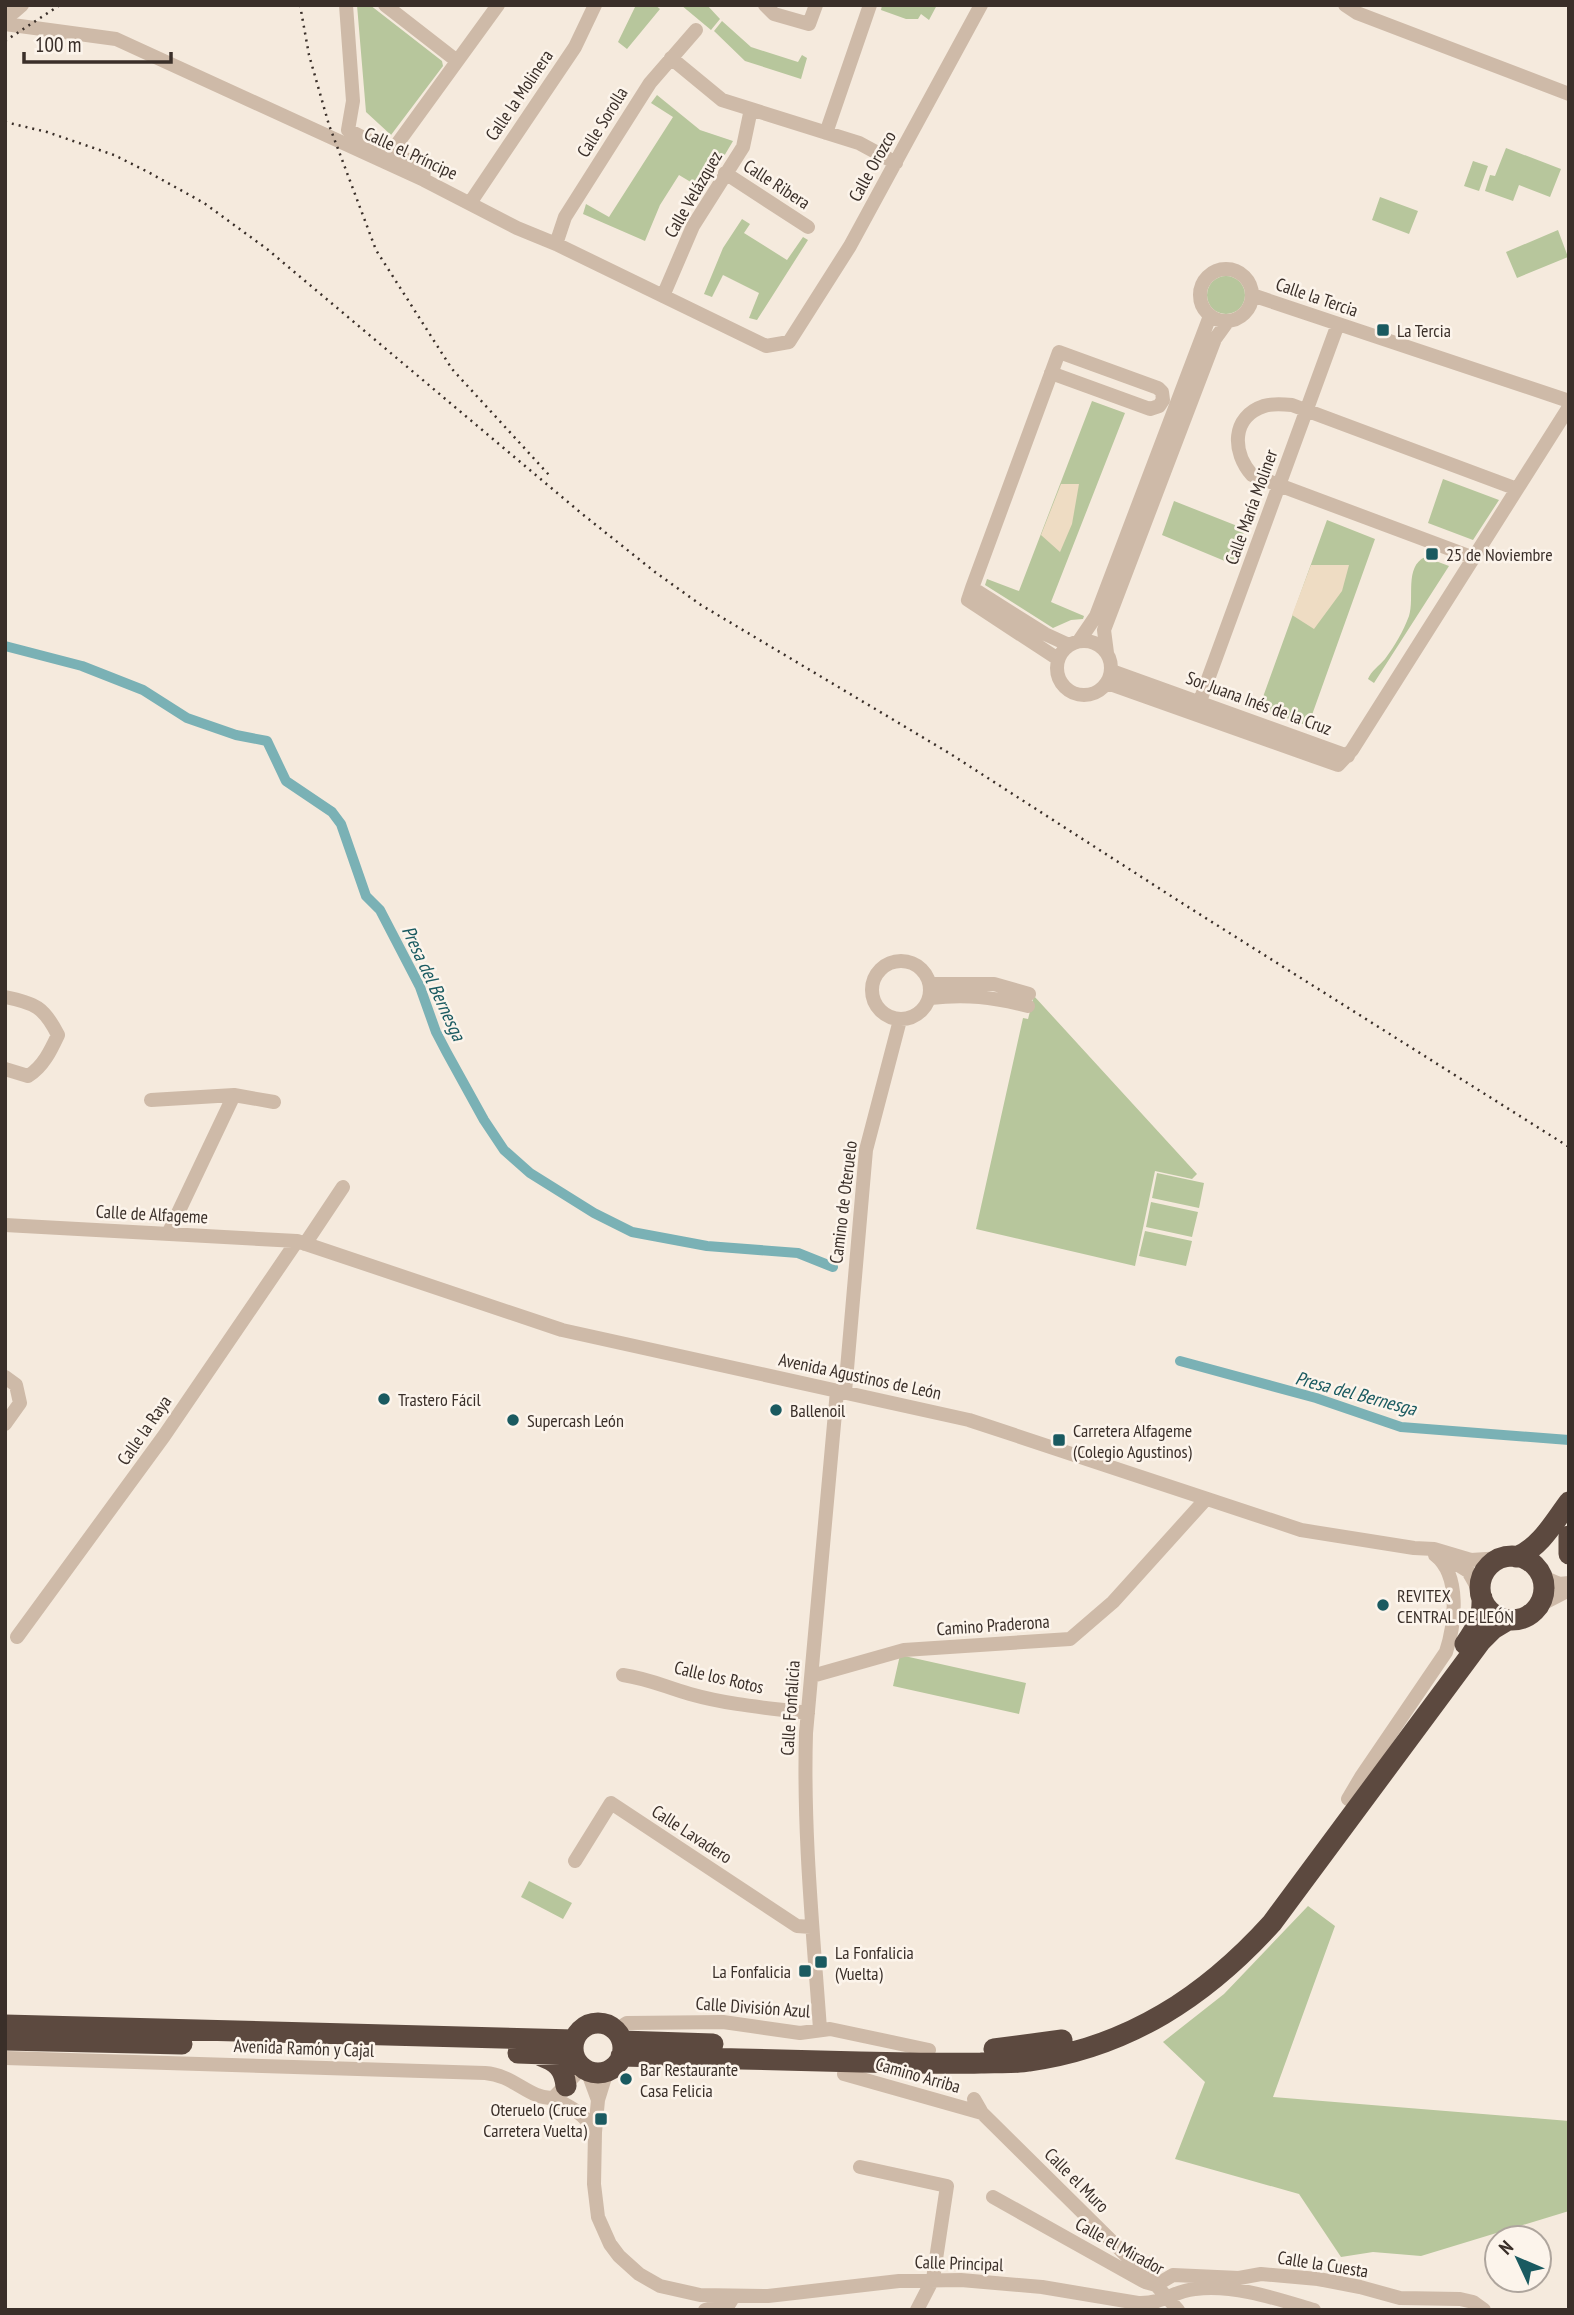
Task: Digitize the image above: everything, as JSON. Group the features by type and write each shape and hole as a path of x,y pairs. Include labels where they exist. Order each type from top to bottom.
{"highway":[{"path":"5,2025 598,2054 999,2049 1050,2042 1094,2031 1154,2005 1204,1971 1238,1940 1284,1886 1476,1628 1482,1613 1481,1595 1485,1571 1526,1552 1541,1539 1569,1503"},
{"path":"1540,1573 1550,1547 1569,1522"},
{"path":"1569,1536 1569,1554"},
{"path":"7,2056 532,2053 922,2063 1028,2062 1080,2050 1127,2034 1168,2013 1218,1977 1255,1942 1481,1641 1507,1620 1523,1618 1540,1605 1544,1589 1540,1573 1529,1561 1509,1558"},
{"path":"1481,1595 1493,1614 1507,1620"},
{"path":"532,2053 554,2061 561,2067 560,2092"}],"street":[{"path":"5,11 13,12 22,5"},
{"path":"346,5 353,101 348,131 423,168 424,180"},
{"path":"385,5 457,61"},
{"path":"392,151 498,5"},
{"name":"Calle la Molinera","path":"470,203 575,47 595,5"},
{"path":"765,5 774,14 809,24 816,5"},
{"path":"826,133 870,5"},
{"name":"Calle Orozco","path":"789,342 850,246 981,5"},
{"path":"1345,5 1357,13 1569,94"},
{"name":"Calle el Príncipe","path":"5,24 117,40 424,180 517,228 556,244 766,346 789,342"},
{"name":"Calle Sorolla","path":"556,244 565,216 650,83 696,30"},
{"path":"671,58 722,100 859,143 896,163"},
{"name":"Calle Velázquez","path":"663,296 693,226 743,147 751,109"},
{"name":"Calle Ribera","path":"725,173 808,227"},
{"path":"1210,316 1096,615 1058,659 1058,676 1068,690 1085,695 1093,694 1109,677 1104,630 1215,339 1228,321 1245,312 1252,295 1248,281 1237,271 1222,269 1214,271 1203,281 1199,296 1210,316 1228,321"},
{"name":"Calle la Tercia","path":"1252,295 1569,401"},
{"name":"Calle María Moliner","path":"1200,702 1338,324"},
{"path":"1051,373 1150,409 1159,406 1163,400 1162,392 1158,388 1059,352 1051,373 972,588 968,600 1058,659"},
{"path":"1474,558 1252,475 1243,465 1237,451 1238,435 1244,421 1265,405 1292,405 1517,489"},
{"path":"1348,756 1569,407"},
{"path":"972,588 1045,634 1074,643 1095,643 1107,653"},
{"name":"Sor Juana Inés de la Cruz","path":"1109,677 1200,702 1348,756 1338,765 1109,677"},
{"path":"904,961 915,964 925,972 930,991 924,1010 913,1017 896,1020 881,1013 874,1003 871,991 874,979 881,969 891,962 904,961"},
{"path":"930,991 1029,1000"},
{"path":"5,997 32,1003 49,1016 58,1035 48,1055 29,1076 5,1069"},
{"name":"Camino de Oteruelo","path":"838,1391 866,1150 896,1020"},
{"path":"168,1234 234,1095"},
{"path":"151,1100 234,1095 274,1102"},
{"name":"Calle la Raya","path":"17,1637 343,1188"},
{"name":"Calle de Alfageme","path":"5,1225 301,1243"},
{"name":"Avenida Agustinos de León","path":"301,1243 562,1330 969,1420 1301,1530 1443,1551 1471,1560 1509,1558"},
{"path":"5,1377 16,1385 20,1403 5,1424"},
{"name":"Calle Fonfalicia","path":"820,2029 811,1927 805,1768 838,1391"},
{"name":"Camino Praderona","path":"811,1676 904,1650 1070,1639 1113,1602 1206,1499"},
{"name":"Avenida Agustinos de León","path":"1414,1548 1462,1566 1481,1595"},
{"path":"1349,1799 1361,1777 1446,1652 1452,1630 1452,1601 1446,1566 1435,1555"},
{"path":"1540,1573 1559,1584 1569,1583"},
{"path":"1540,1605 1569,1590"},
{"name":"Calle los Rotos","path":"623,1675 648,1678 690,1694 739,1705 808,1713"},
{"name":"Calle Lavadero","path":"575,1861 611,1803 797,1926 811,1927"},
{"name":"Calle División Azul","path":"598,2054 626,2023 707,2022 800,2033 830,2029 929,2050"},
{"path":"560,2092 598,2054"},
{"name":"Calle Principal","path":"598,2054 594,2200 603,2231 619,2256 639,2274 670,2290 700,2295 791,2294 899,2281 933,2280 1042,2287 1138,2303 1173,2305"},
{"name":"Avenida Ramón y Cajal","path":"7,2056 497,2074 514,2080 544,2098 560,2092 588,2120 595,2132"},
{"name":"Camino Arriba","path":"844,2074 982,2113"},
{"name":"Calle el Muro","path":"974,2099 982,2113 1156,2285"},
{"path":"860,2168 947,2186 933,2280 917,2310"},
{"name":"Calle el Mirador","path":"993,2197 1145,2282 1156,2285 1173,2305 1184,2290 1212,2288 1261,2295 1314,2310"},
{"name":"Calle la Cuesta","path":"1156,2285 1173,2275 1240,2278 1261,2274 1349,2285 1400,2298 1460,2299 1473,2302 1484,2310"},
{"path":"705,2310 729,2304 734,2296"}],"green space":[{"path":"357,5 370,5 442,61 443,66 391,135 366,112"},
{"path":"636,5 655,5 660,9 627,49 618,42"},
{"path":"681,5 707,5 720,19 711,30"},
{"path":"882,5 937,5 929,20 921,14 918,19 906,19 881,10"},
{"path":"722,21 751,47 798,62 802,55 807,58 801,79 745,61 714,31"},
{"path":"657,95 700,130 733,141 704,190 679,175 660,205 645,241 583,214 586,204 609,217 673,117 651,103"},
{"path":"1506,148 1561,169 1550,197 1519,185 1513,201 1485,191 1490,175 1495,176"},
{"path":"1473,161 1488,166 1479,191 1464,186"},
{"path":"1380,197 1418,211 1409,234 1372,220"},
{"path":"742,219 750,224 744,233 787,260 803,237 808,240 757,320 749,318 759,293 723,275 712,297 704,294 723,248"},
{"path":"1558,230 1568,257 1517,278 1506,252"},
{"path":"1226,276 1240,281 1245,295 1240,309 1226,314 1212,309 1207,295 1212,281"},
{"path":"1092,401 1125,413 1051,602 1084,616 1083,619 1071,620 1053,628 985,585 987,579 1019,591"},
{"path":"1443,479 1499,500 1473,540 1428,523"},
{"path":"1174,501 1245,529 1232,564 1162,535"},
{"path":"1327,520 1375,539 1308,726 1259,708"},
{"path":"1425,557 1449,566 1374,683 1368,679 1369,676 1389,654 1407,622 1411,609 1412,575 1414,568"},
{"path":"1034,996 1197,1174 1192,1179 1155,1171 1135,1266 976,1229 1023,1018 1028,1019"},
{"path":"1157,1173 1204,1183 1199,1208 1152,1198"},
{"path":"1151,1202 1198,1212 1192,1237 1146,1227"},
{"path":"1145,1231 1192,1241 1186,1266 1139,1256"},
{"path":"900,1655 1026,1683 1019,1714 893,1686"},
{"path":"529,1881 572,1903 563,1919 521,1897"},
{"path":"1308,1906 1335,1926 1273,2097 1569,2121 1569,2211 1526,2224 1483,2224 1483,2237 1421,2256 1373,2252 1341,2257 1299,2194 1175,2159 1205,2082 1163,2042 1224,1994"}],"shaded area":[{"path":"1061,484 1079,484 1072,524 1060,552 1041,535"},
{"path":"1311,565 1349,565 1342,591 1314,629 1292,615"}],"waterway":[{"name":"Presa del Bernesga","path":"5,646 82,666 143,690 187,718 236,735 267,741 286,781 332,812 341,824 366,896 380,910 420,987 436,1032 447,1053 504,1150 530,1173 594,1213 632,1232 707,1246 798,1253 833,1267"},
{"name":"Presa del Bernesga","path":"1180,1361 1316,1398 1401,1427 1569,1440"}],"railway":[{"path":"5,41 60,5"},
{"path":"300,5 309,55 329,125 376,250 452,369 549,475"},
{"path":"5,122 47,132 114,155 204,203 267,249 581,513 701,605 949,753 1569,1147"}],"place":[{"name":"La Tercia","path":"1383,330"},
{"name":"25 de Noviembre","path":"1432,554"},
{"name":"Trastero Fácil","path":"384,1399"},
{"name":"Ballenoil","path":"776,1410"},
{"name":"Supercash León","path":"513,1420"},
{"name":"Carretera Alfageme (Colegio Agustinos)","path":"1059,1440"},
{"name":"REVITEX CENTRAL DE LEÓN","path":"1383,1605"},
{"name":"La Fonfalicia (Vuelta)","path":"821,1962"},
{"name":"La Fonfalicia","path":"805,1971"},
{"name":"Bar Restaurante Casa Felicia","path":"626,2079"},
{"name":"Oteruelo (Cruce Carretera Vuelta)","path":"601,2119"}]}
